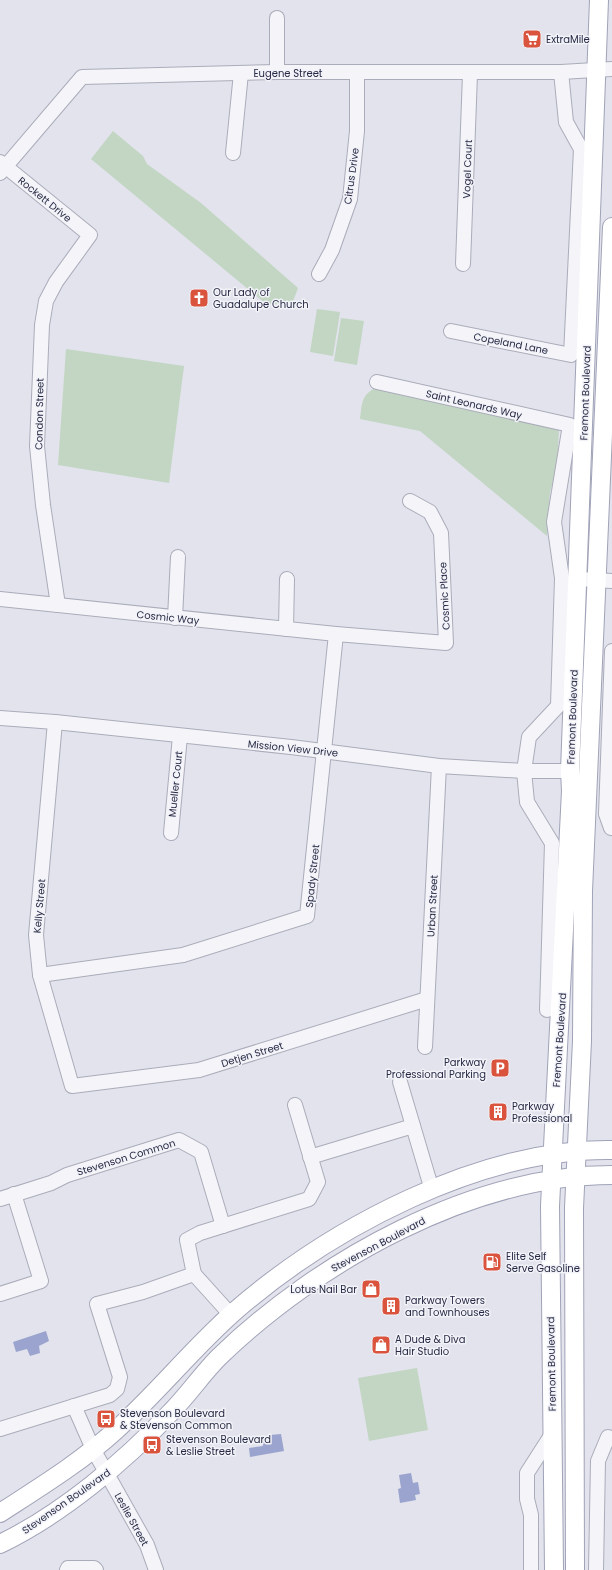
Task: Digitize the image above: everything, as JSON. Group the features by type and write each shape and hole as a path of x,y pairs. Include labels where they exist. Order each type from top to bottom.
{"main road":[{"name":"Fremont Boulevard","path":"576,1570 576,1176 582,1041 578,771 578,579 605,69 600,0"},
{"name":"Fremont Boulevard","path":"554,1570 551,1180 568,875 571,791 578,771 605,580 612,227"},
{"path":"0,1513 49,1481 93,1449 129,1418 200,1343 231,1315 274,1280 328,1244 380,1215 432,1190 500,1166 553,1154 577,1151 612,1150"},
{"name":"Stevenson Boulevard","path":"0,1544 65,1504 107,1474 172,1412 212,1364 228,1349 269,1313 317,1278 369,1247 427,1219 493,1194 529,1184 576,1176 612,1175"}],"street":[{"path":"277,72 278,18"},
{"name":"Eugene Street","path":"2,167 82,77 277,72 470,74 561,72 605,69"},
{"name":"Fremont Boulevard","path":"561,72 566,122 581,149 571,355"},
{"path":"233,153 240,73"},
{"name":"Citrus Drive","path":"319,274 332,250 350,199 357,131 357,73"},
{"name":"Vogel Court","path":"463,264 470,74"},
{"name":"Rockett Drive","path":"2,167 90,235"},
{"name":"Condon Street","path":"58,605 43,505 37,446 42,325 46,301 56,282 90,235"},
{"name":"Copeland Lane","path":"451,331 571,355"},
{"name":"Saint Leonards Way","path":"377,382 570,425"},
{"name":"Fremont Boulevard","path":"547,1010 552,843 527,802 524,770 529,737 558,706 562,578 554,522 570,425"},
{"name":"Cosmic Place","path":"336,634 446,642 441,533 430,512 410,501"},
{"path":"175,618 178,557"},
{"path":"286,629 287,579"},
{"path":"578,579 605,580"},
{"name":"Cosmic Way","path":"0,599 336,634"},
{"name":"Spady Street","path":"40,975 183,955 307,916 336,634"},
{"path":"611,828 606,814 612,651"},
{"name":"Mission View Drive","path":"0,718 55,722 325,751 439,766 578,771"},
{"name":"Kelly Street","path":"55,722 36,935 40,975 72,1086"},
{"name":"Mueller Court","path":"171,832 180,736"},
{"name":"Urban Street","path":"425,1047 439,766"},
{"name":"Detjen Street","path":"72,1086 199,1070 427,999"},
{"path":"400,1082 432,1190"},
{"path":"231,1315 194,1274 187,1240 200,1233 309,1200 318,1182 295,1105"},
{"path":"310,1157 413,1126"},
{"name":"Stevenson Common","path":"0,1199 51,1183 67,1175 179,1140 201,1152 223,1226"},
{"path":"0,1294 41,1281 14,1194"},
{"path":"0,1429 110,1395 117,1389 120,1377 97,1304 143,1292 194,1274"},
{"path":"74,1406 93,1449"},
{"path":"531,1570 531,1515 527,1499 527,1473 552,1434"},
{"path":"596,1570 598,1461 608,1437"},
{"name":"Leslie Street","path":"93,1449 147,1545 156,1570"},
{"path":"67,1570 94,1568 96,1570"}],"green space":[{"path":"113,131 143,156 147,164 201,203 298,288 292,304 266,304 91,159"},
{"path":"317,309 340,312 333,356 310,352"},
{"path":"341,318 364,321 357,365 334,361"},
{"path":"66,349 184,366 169,483 58,465"},
{"path":"376,388 559,429 557,469 550,492 547,536 420,431 360,419 363,400 367,393"},
{"path":"417,1368 428,1430 369,1441 358,1378"}],"water":[{"path":"46,1331 49,1341 39,1346 40,1353 30,1356 27,1349 16,1352 13,1342"},
{"path":"281,1434 284,1451 250,1457 249,1448 263,1446 262,1442 271,1440 270,1435"},
{"path":"411,1473 413,1483 418,1482 420,1494 415,1495 416,1500 400,1503 398,1489 401,1488 399,1475"}],"place":[{"name":"ExtraMile","path":"532,39"},
{"name":"Our Lady of Guadalupe Church","path":"199,298"},
{"name":"Parkway Professional Parking","path":"500,1068"},
{"name":"Parkway Professional","path":"498,1112"},
{"name":"Elite Self Serve Gasoline","path":"492,1262"},
{"name":"Lotus Nail Bar","path":"371,1289"},
{"name":"Parkway Towers and Townhouses","path":"391,1306"},
{"name":"A Dude & Diva Hair Studio","path":"381,1345"},
{"name":"Stevenson Boulevard & Stevenson Common","path":"106,1419"},
{"name":"Stevenson Boulevard & Leslie Street","path":"152,1445"}]}
